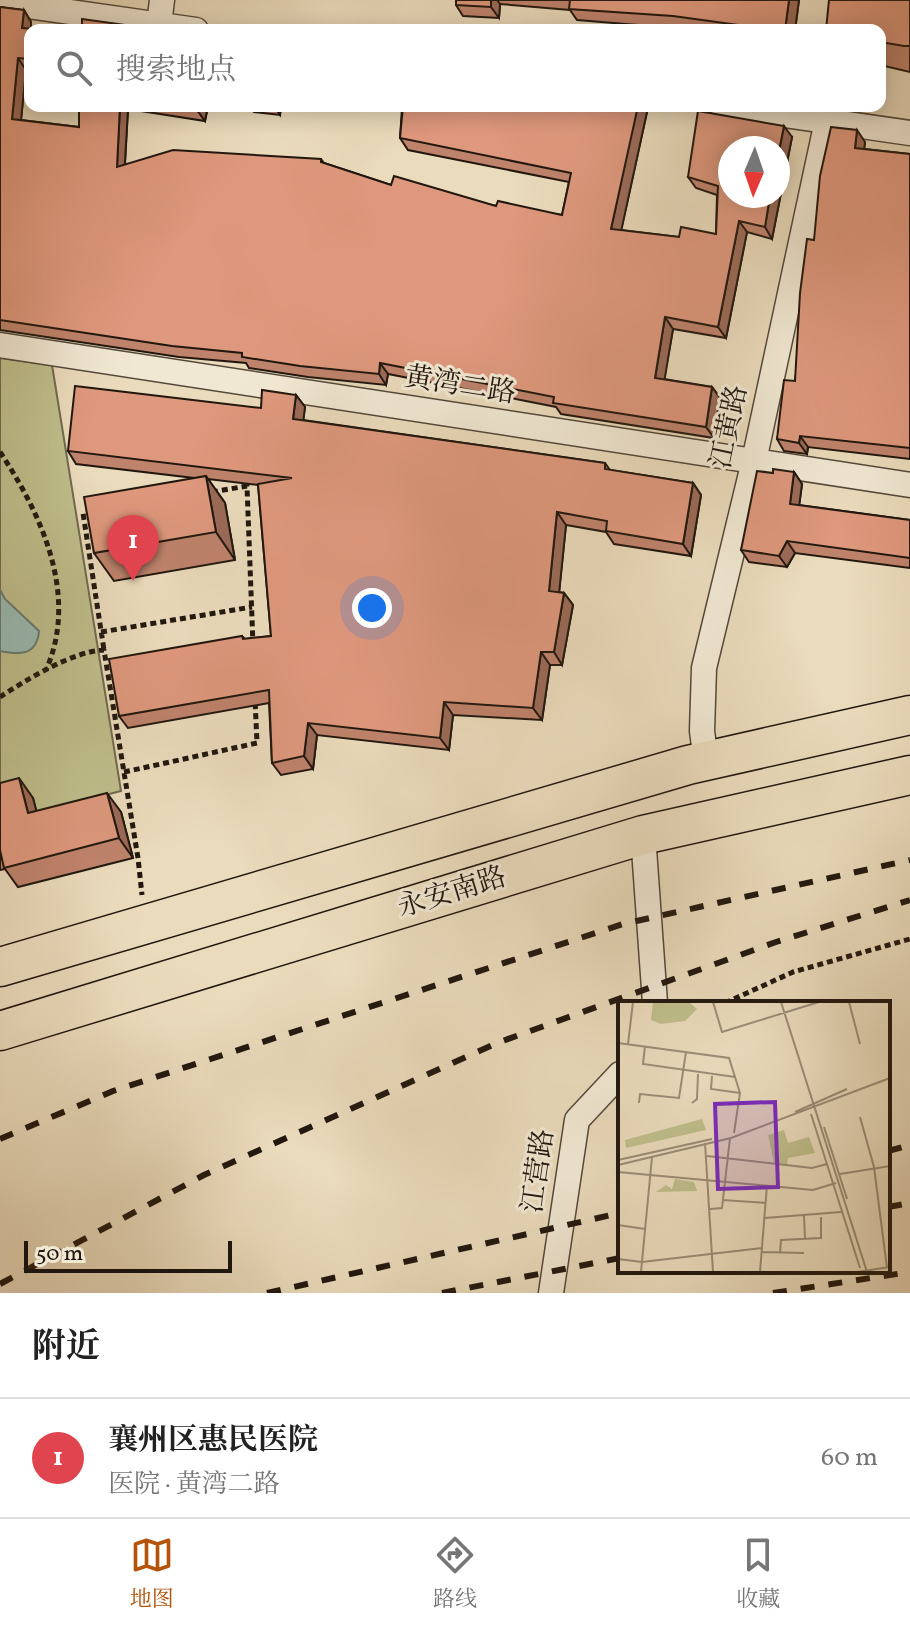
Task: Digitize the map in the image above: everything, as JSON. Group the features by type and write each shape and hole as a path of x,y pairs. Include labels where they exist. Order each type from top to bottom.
{"main road":[{"name":"永安南路","path":"0,967 706,761 910,715"},
{"name":"永安南路","path":"0,1031 643,835 910,775"}],"street":[{"path":"159,24 162,0"},
{"path":"0,2 152,24"},
{"path":"801,112 827,114 910,133"},
{"name":"江黄路","path":"706,761 702,731 704,668 754,461 827,114"},
{"name":"黄湾二路","path":"0,345 910,485"},
{"path":"643,835 655,1001"},
{"name":"江营路","path":"551,1293 577,1120 618,1076"}],"path":[{"path":"0,452 40,527 53,561 59,592 57,630 46,671"},
{"path":"202,494 247,486 253,653"},
{"path":"98,511 83,513 138,858 144,925"},
{"path":"101,632 252,607"},
{"path":"0,697 92,650 104,650"},
{"path":"124,772 257,743 255,698"},
{"path":"729,1001 793,972 910,939"}],"shaded area":[{"path":"0,358 52,365 121,791 0,822"}],"water":[{"path":"0,590 5,599 39,631 35,645 26,652 0,651"}],"building":[{"path":"456,0 491,0 491,7 456,5"},
{"path":"570,0 789,0 786,24 731,24 673,16 569,9"},
{"path":"829,0 910,0 910,46 886,43 886,24 827,24"},
{"path":"0,7 24,10 24,58 18,58 12,119 79,127 79,112 120,112 117,167 173,150 321,159 321,162 391,185 394,176 496,206 498,201 562,215 571,173 400,138 402,112 637,112 611,229 679,237 681,227 716,234 718,186 718,208 768,208 765,227 739,221 718,327 665,317 655,378 712,387 706,427 553,403 554,397 380,363 379,374 300,366 242,357 242,353 172,346 0,320"},
{"path":"82,19 118,24 82,24"},
{"path":"698,112 784,126 782,136 718,136 718,186 688,177"},
{"path":"831,127 857,130 855,148 910,154 910,448 800,436 799,443 777,439 784,380 795,381 800,293 807,239 814,240 820,176"},
{"path":"75,386 261,408 262,390 296,395 293,419 605,463 605,469 693,483 683,544 606,531 607,521 557,512 549,591 564,593 554,652 541,652 533,708 444,702 440,738 308,723 304,756 272,763 269,690 119,716 109,659 242,636 243,639 271,636 258,484 292,478 68,451"},
{"path":"773,469 794,472 790,504 910,520 910,558 787,541 779,556 741,550 757,471 773,473"},
{"path":"206,476 216,532 94,553 84,497"},
{"path":"19,778 28,813 107,793 119,838 4,868 0,850 0,783"}],"railway":[{"path":"0,1139 113,1091 623,924 910,860"},
{"path":"0,1284 204,1175 497,1043 776,942 910,900"},
{"path":"890,1150 910,1145"},
{"path":"890,1207 910,1203"},
{"path":"267,1293 618,1213"},
{"path":"442,1293 618,1258"},
{"path":"773,1293 910,1272"}],"place":[{"name":"襄州区惠民医院","path":"133,581"}]}
